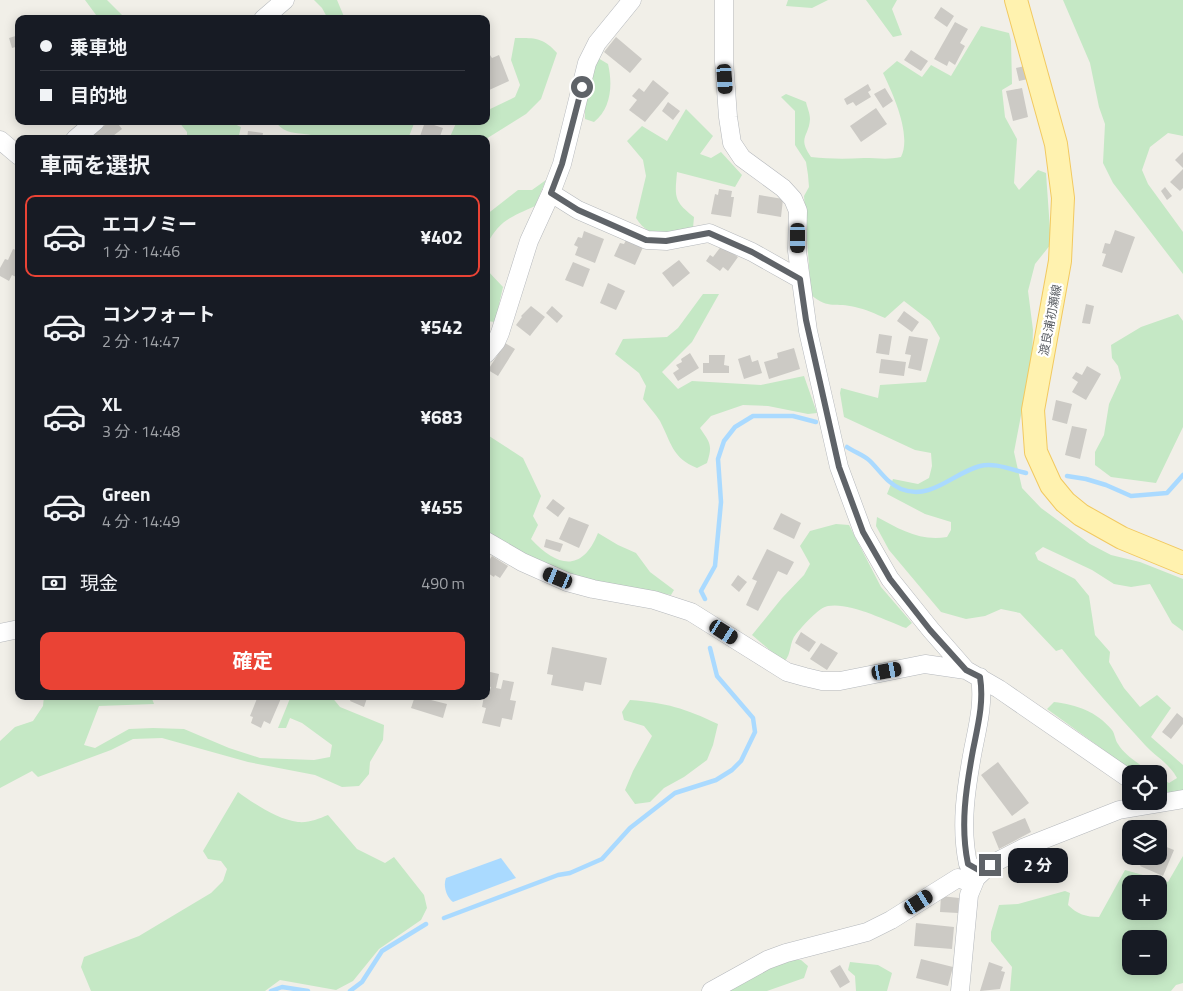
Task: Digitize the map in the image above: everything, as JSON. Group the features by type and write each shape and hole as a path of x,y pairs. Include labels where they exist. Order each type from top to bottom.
{"main road":[{"name":"渡良浦初瀬線","path":"1016,0 1056,144 1063,198 1060,262 1034,410 1036,452 1051,485 1065,502 1081,515 1122,538 1183,563"}],"street":[{"path":"268,15 285,0"},
{"path":"490,349 500,333 529,241 551,193 568,140 587,62 597,43 632,0"},
{"path":"724,0 724,61 732,144 742,158 783,188 793,199 798,211 800,279 808,331 839,467 863,532 890,579 930,630 973,674 1122,774"},
{"path":"80,135 91,125"},
{"path":"0,140 15,153"},
{"path":"551,193 578,210 646,240 666,241 709,233 752,252 800,279"},
{"path":"490,543 522,562 567,582 592,589 654,600 691,612 787,672 805,677 822,681 847,680 925,664 973,674"},
{"path":"0,633 15,630"},
{"path":"973,674 982,691 981,713 963,811 968,864 977,878"},
{"path":"1167,800 1183,799"},
{"path":"960,991 969,895 977,878 990,865 1026,847 1122,809"},
{"path":"711,991 767,960 786,953 867,932 891,920 958,878 977,878"}],"green space":[{"path":"85,0 107,0 122,15 96,15"},
{"path":"314,0 337,0 343,15 326,15"},
{"path":"788,0 828,0 812,8 786,6"},
{"path":"866,0 897,0 892,9 902,35 893,37"},
{"path":"1063,0 1183,0 1183,136 1168,133 1150,147 1142,170 1148,184 1183,232 1183,274 1113,183 1103,163 1105,124 1099,107 1090,63"},
{"path":"981,26 1009,33 1011,41 1012,84 1002,90 1005,117 1017,139 1014,183 1019,190 1038,170 1046,173 1051,244 1035,264 1028,291 1033,330 1032,358 1014,452 1022,488 1041,508 1090,544 1111,555 1140,562 1183,579 1183,631 1172,623 1150,584 1131,587 1114,584 1092,570 1043,547 1035,553 1038,560 1075,579 1089,596 1095,635 1110,652 1109,662 1124,688 1140,707 1157,695 1171,708 1151,737 1183,765 1183,791 1167,792 1167,782 1169,783 1177,778 1170,768 1145,745 1062,649 1056,651 1020,613 1001,609 985,616 966,619 941,612 889,550 876,526 877,517 919,536 937,538 947,537 951,530 951,522 925,514 887,494 893,479 918,484 929,478 932,466 931,453 915,450 844,417 840,393 841,388 878,398 880,385 926,382 940,338 930,321 904,301 885,318 859,308 828,304 817,300 811,295 804,196 809,187 808,175 806,162 795,145 795,111 781,97 786,94 806,102 810,119 804,141 811,157 887,159 901,157 904,148 904,138 900,115 883,73 897,61 922,77 931,65 951,76"},
{"path":"515,38 543,41 557,53 541,99 526,114 490,136 451,135 455,125 490,125 490,109 515,97 520,85 511,60"},
{"path":"598,58 608,64 610,88 604,110 594,122 585,119 585,103 592,73"},
{"path":"686,109 713,136 700,154 711,158 721,152 742,175 735,187 677,172 677,198 682,207 694,217 693,228 669,234 655,233 648,231 636,218 646,176 643,160 627,141 642,126 667,141"},
{"path":"181,125 237,125 241,127 239,135 187,135"},
{"path":"279,125 413,125 410,135 312,135 295,133"},
{"path":"546,180 535,206 506,221 490,239 490,212 518,190 532,190"},
{"path":"490,273 503,287 495,322 490,321"},
{"path":"703,294 719,294 692,342 662,372 678,389 692,381 761,385 804,376 817,413 808,414 768,406 743,405 711,416 700,428 710,444 709,457 707,463 697,468 682,459 673,449 660,421 643,399 646,386 639,373 615,354 623,339 667,337 678,328"},
{"path":"1178,314 1183,321 1183,427 1156,483 1111,477 1095,465 1095,452 1104,435 1109,404 1121,378 1118,366 1112,358 1111,345 1141,327"},
{"path":"490,437 523,458 541,496 533,516 538,525 531,539 550,556 568,562 577,560 592,546 598,533 636,553 650,572 674,590 671,595 569,576 542,564 490,534"},
{"path":"836,524 849,525 881,587 912,623 906,628 856,609 837,605 824,607 806,622 796,634 787,659 784,662 752,635 782,598 804,575 810,564 800,546 810,531"},
{"path":"44,700 152,700 154,704 99,706 84,745 95,748 129,729 184,729 229,748 260,758 314,760 330,757 332,745 302,723 290,718 286,728 278,728 289,700 334,700 340,707 384,725 383,740 370,762 369,774 359,786 342,787 315,775 248,762 162,738 133,739 111,750 38,777 32,771 0,788 0,741 15,727 33,721 43,706"},
{"path":"630,700 675,707 718,724 707,760 684,777 664,788 650,802 635,804 625,790 652,736 644,726 624,720 622,712"},
{"path":"1054,702 1078,707 1093,714 1112,730 1121,749 1141,765 1125,765 1047,709"},
{"path":"238,792 266,810 290,821 306,822 328,815 357,849 385,863 394,857 424,895 427,908 421,920 379,949 353,981 336,990 280,980 265,991 91,991 81,967 84,957 139,936 211,893 223,881 227,869 221,861 208,859 203,851"},
{"path":"1183,856 1183,983 1176,985 1171,991 1010,991 1012,967 991,941 991,932 999,905 1018,904 1065,891 1070,893 1068,905 1071,908 1082,914 1099,917 1122,875 1122,920 1167,920 1167,882"},
{"path":"1125,870 1143,875 1122,875"},
{"path":"790,960 801,960 808,966 804,978 767,991 727,991 775,966"},
{"path":"850,962 878,965 892,973 887,991 856,991 855,976 848,970"}],"water":[{"path":"501,858 516,878 453,902 451,900 446,891 446,878"}],"building":[{"path":"941,7 954,16 947,27 934,18"},
{"path":"955,22 968,29 960,43 965,46 955,65 949,61 947,66 934,59"},
{"path":"15,36 15,47 12,48 9,38"},
{"path":"616,37 642,59 630,73 604,52"},
{"path":"911,50 928,61 921,71 904,60"},
{"path":"490,55 492,58 499,55 509,81 490,90"},
{"path":"1025,66 1028,79 1019,81 1016,68"},
{"path":"653,80 669,93 645,122 629,110 637,100 632,96 639,88 644,92"},
{"path":"868,84 871,90 868,92 871,97 856,106 853,102 847,105 844,99"},
{"path":"885,88 893,101 883,108 874,94"},
{"path":"1022,88 1028,117 1013,121 1006,91"},
{"path":"668,102 680,111 673,120 662,111"},
{"path":"876,108 887,124 861,142 850,126"},
{"path":"105,125 119,125 122,129 114,135 93,135"},
{"path":"424,125 434,125 443,128 440,135 420,135"},
{"path":"248,131 263,133 263,135 248,135"},
{"path":"1183,152 1183,168 1175,160"},
{"path":"1183,169 1183,188 1180,191 1170,182"},
{"path":"1165,187 1172,196 1167,200 1161,191"},
{"path":"719,189 732,191 731,197 734,197 731,217 711,214 715,194 718,195"},
{"path":"759,195 783,199 781,217 757,213"},
{"path":"1115,230 1135,237 1122,273 1102,266 1106,254 1102,253 1105,243 1110,244"},
{"path":"584,231 604,239 595,263 575,255 578,247 574,245 578,237 582,238"},
{"path":"627,238 644,245 635,265 614,256 620,243 624,244"},
{"path":"722,245 738,257 728,271 723,267 720,271 706,261 710,255 713,257"},
{"path":"13,249 15,250 15,276 12,275 9,281 0,276 0,268 5,259 8,260"},
{"path":"679,260 690,273 673,287 662,273"},
{"path":"573,262 590,269 583,287 565,280"},
{"path":"608,283 625,291 616,310 600,303"},
{"path":"1086,304 1094,306 1090,324 1082,323"},
{"path":"531,306 545,317 530,336 516,325 521,316"},
{"path":"552,306 563,316 557,323 546,313"},
{"path":"904,311 919,322 912,332 897,321"},
{"path":"879,334 892,336 889,355 876,353"},
{"path":"909,336 928,339 921,371 908,368 911,355 905,354"},
{"path":"505,343 515,349 498,376 490,371 490,367"},
{"path":"794,348 800,369 769,379 764,362 778,358 777,353"},
{"path":"690,353 699,368 678,381 673,373 679,369 676,365 682,362 681,359"},
{"path":"709,355 725,355 724,365 729,366 729,373 703,373 703,363 709,363"},
{"path":"750,355 752,362 758,360 762,373 744,379 738,359"},
{"path":"881,359 906,362 904,376 879,373"},
{"path":"1087,366 1101,374 1086,400 1072,392 1078,382 1072,378 1076,372 1082,375"},
{"path":"1056,400 1072,404 1067,424 1052,420"},
{"path":"1072,426 1087,429 1080,459 1065,455"},
{"path":"553,499 565,508 558,517 546,508"},
{"path":"781,513 801,523 794,539 773,529"},
{"path":"569,517 589,525 579,548 559,539"},
{"path":"546,539 563,544 560,552 544,547"},
{"path":"767,549 794,562 787,575 778,571 758,611 746,605 757,581 752,579"},
{"path":"492,556 508,566 500,578 490,574 490,559"},
{"path":"738,575 747,582 739,592 731,585"},
{"path":"801,632 816,642 809,652 795,643"},
{"path":"821,643 838,653 827,670 810,659"},
{"path":"552,647 607,658 601,685 585,682 583,691 551,685 553,675 547,674"},
{"path":"490,672 499,674 496,688 501,689 503,680 514,682 510,700 516,701 512,720 502,718 500,727 482,723 486,708 482,707 483,700 490,700"},
{"path":"256,700 280,700 270,724 264,721 261,728 251,723 253,717 250,716"},
{"path":"350,700 366,700 364,707"},
{"path":"414,700 431,700 447,704 443,718 411,708"},
{"path":"1177,713 1183,718 1183,724 1171,739 1162,732"},
{"path":"998,762 1029,803 1012,816 981,775"},
{"path":"1025,818 1031,832 999,849 992,832"},
{"path":"1167,847 1174,850 1163,875 1140,866 1167,865"},
{"path":"941,896 959,898 958,913 940,912"},
{"path":"916,923 954,927 952,949 914,946"},
{"path":"921,959 953,967 948,986 916,978"},
{"path":"989,962 1003,967 1001,971 1005,972 1000,989 980,991"},
{"path":"840,965 850,982 840,988 830,971"}],"waterway":[{"path":"705,599 701,591 715,566 721,502 718,459 724,441 735,427 753,416 793,416 816,422"},
{"path":"847,447 868,459 892,484 912,492 932,489 970,469 985,465 1026,473"},
{"path":"1067,476 1106,485 1131,496 1167,493 1183,475"},
{"path":"444,918 558,875 570,873 602,859 630,828 675,793 716,780 732,770 741,761 755,732 753,718 717,676 710,648"},
{"path":"350,991 362,982 382,951 426,924"},
{"path":"271,991 282,987 308,991"}],"route":[{"path":"582,87 562,164 551,193 578,210 646,240 666,241 709,233 752,252 800,279 806,320 835,452 863,532 890,579 930,630 966,670 980,677 982,691 981,713 963,811 968,864 982,872 990,865"}]}
